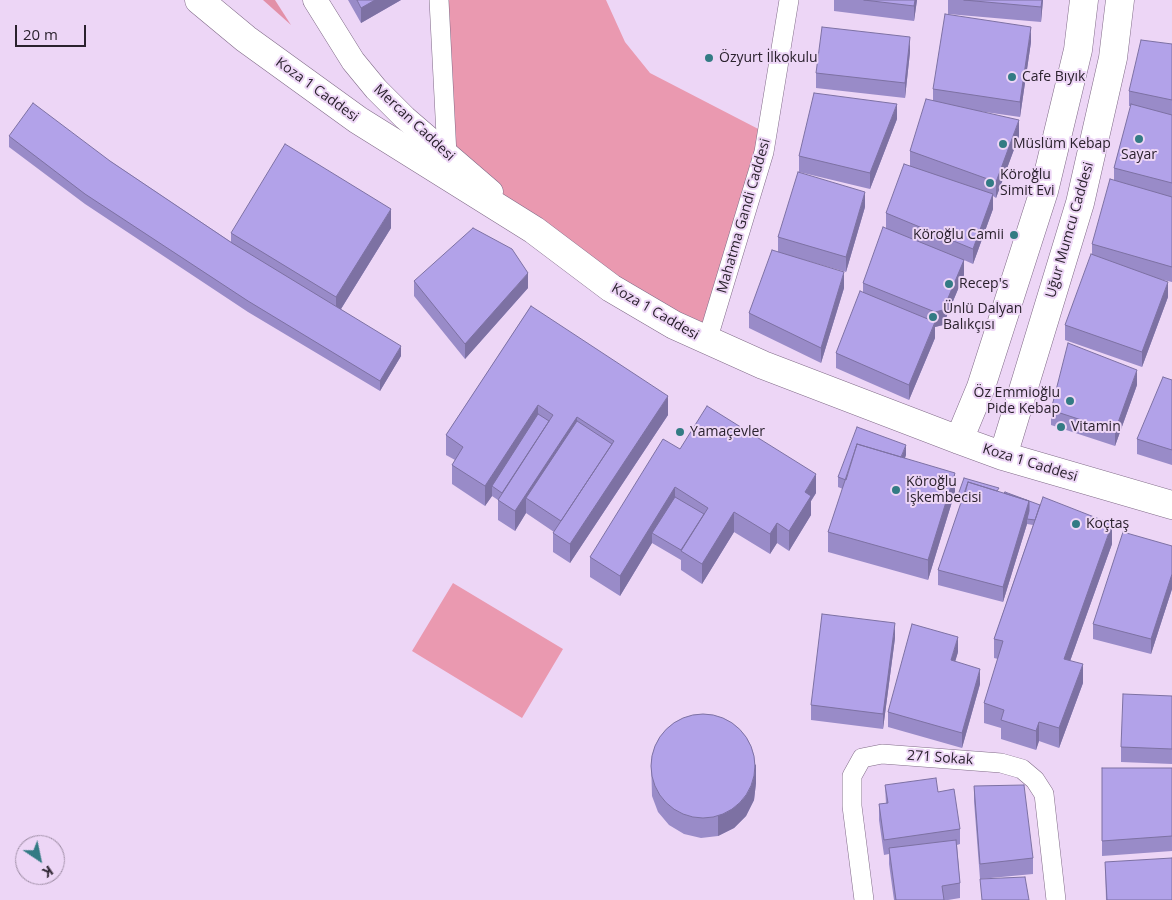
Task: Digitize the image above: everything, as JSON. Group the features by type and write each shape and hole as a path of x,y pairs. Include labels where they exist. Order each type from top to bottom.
{"main road":[{"name":"Koza 1 Caddesi","path":"199,0 246,39 358,120 534,230 611,288 674,325 707,342 850,400 1003,456 1172,505"},
{"path":"959,440 981,388 1044,191 1078,50 1084,0"},
{"name":"Uğur Mumcu Caddesi","path":"1003,456 1080,203 1113,58 1120,0"}],"street":[{"name":"Mercan Caddesi","path":"315,0 353,61 376,89 405,118 534,230"},
{"path":"439,0 447,155"},
{"name":"Mahatma Gandi Caddesi","path":"707,342 764,152 789,0"},
{"name":"271 Sokak","path":"864,900 852,806 852,776 862,758 882,754 1001,763 1022,769 1028,774 1044,794 1056,900"}],"shaded area":[{"path":"263,0 275,0 291,25"},
{"path":"439,0 606,0 625,42 650,73 768,134 707,341 447,155"},
{"path":"453,583 563,649 522,718 412,651"}],"building":[{"path":"357,0 375,0 361,8"},
{"path":"864,0 915,0 914,6"},
{"path":"964,0 1042,0 1041,7"},
{"path":"945,14 1031,27 1020,102 933,89"},
{"path":"822,27 910,37 905,83 816,73"},
{"path":"1141,40 1172,44 1172,100 1129,91"},
{"path":"814,93 897,104 870,173 799,156"},
{"path":"926,99 1019,120 996,182 910,151"},
{"path":"33,103 110,161 232,243 401,346 380,381 248,301 85,194 9,136"},
{"path":"1131,104 1172,115 1172,183 1114,168"},
{"path":"285,144 391,209 336,297 231,233"},
{"path":"904,164 993,194 973,249 886,213"},
{"path":"798,172 865,192 846,257 778,237"},
{"path":"1110,179 1172,197 1172,267 1092,244"},
{"path":"883,227 964,260 943,310 935,312 863,283"},
{"path":"473,228 512,249 528,273 465,344 414,281"},
{"path":"772,250 844,272 821,348 749,313"},
{"path":"1091,254 1168,282 1142,352 1065,325"},
{"path":"860,291 935,322 909,385 836,353"},
{"path":"531,306 668,396 570,544 553,533 614,441 577,417 515,511 498,500 553,415 538,405 485,486 452,465 463,447 446,435"},
{"path":"1068,343 1137,370 1115,431 1051,410"},
{"path":"1163,377 1172,380 1172,450 1137,439"},
{"path":"707,406 816,474 805,492 811,496 789,531 777,523 770,534 734,512 702,564 681,551 708,508 675,487 620,576 590,557 663,439 680,449"},
{"path":"538,414 549,421 502,493 492,486"},
{"path":"577,421 612,444 561,521 526,498"},
{"path":"857,427 906,445 901,457 857,444 846,480 838,477"},
{"path":"857,444 955,473 928,560 828,532"},
{"path":"964,478 999,488 997,491 968,482 964,497 958,495"},
{"path":"968,482 1029,501 1003,587 938,570"},
{"path":"1005,492 1040,505 1035,520 1027,519 1029,501"},
{"path":"675,497 704,514 681,550 652,533"},
{"path":"1043,497 1112,524 1064,659 1083,664 1059,728 1039,722 1036,731 1001,720 1004,710 984,703 1003,641 994,639"},
{"path":"1123,532 1172,546 1172,574 1151,639 1093,624"},
{"path":"822,614 895,623 883,714 811,705"},
{"path":"912,624 958,637 951,660 980,669 962,733 888,712"},
{"path":"1123,694 1172,696 1172,749 1121,747"},
{"path":"703,714 723,718 740,729 751,746 755,766 751,786 740,803 723,814 703,818 683,814 666,803 655,786 651,766 655,746 666,729 683,718"},
{"path":"1102,768 1172,768 1172,836 1102,841"},
{"path":"936,778 938,792 954,789 960,829 884,840 879,804 888,803 885,785"},
{"path":"1024,785 1033,858 980,864 974,786"},
{"path":"956,840 960,883 942,886 944,900 896,900 889,848"},
{"path":"1172,858 1172,900 1107,900 1105,862"},
{"path":"1025,877 1029,900 982,900 980,879"}],"place":[{"name":"Özyurt İlkokulu","path":"709,58"},
{"name":"Cafe Bıyık","path":"1012,77"},
{"name":"Sayar","path":"1139,139"},
{"name":"Müslüm Kebap","path":"1003,144"},
{"name":"Köroğlu Simit Evi","path":"990,183"},
{"name":"Köroğlu Camii","path":"1014,235"},
{"name":"Recep's","path":"949,284"},
{"name":"Ünlü Dalyan Balıkçısı","path":"933,317"},
{"name":"Öz Emmioğlu Pide Kebap","path":"1070,401"},
{"name":"Vitamin","path":"1061,427"},
{"name":"Yamaçevler","path":"680,432"},
{"name":"Köroğlu İşkembecisi","path":"896,490"},
{"name":"Koçtaş","path":"1076,524"}]}
